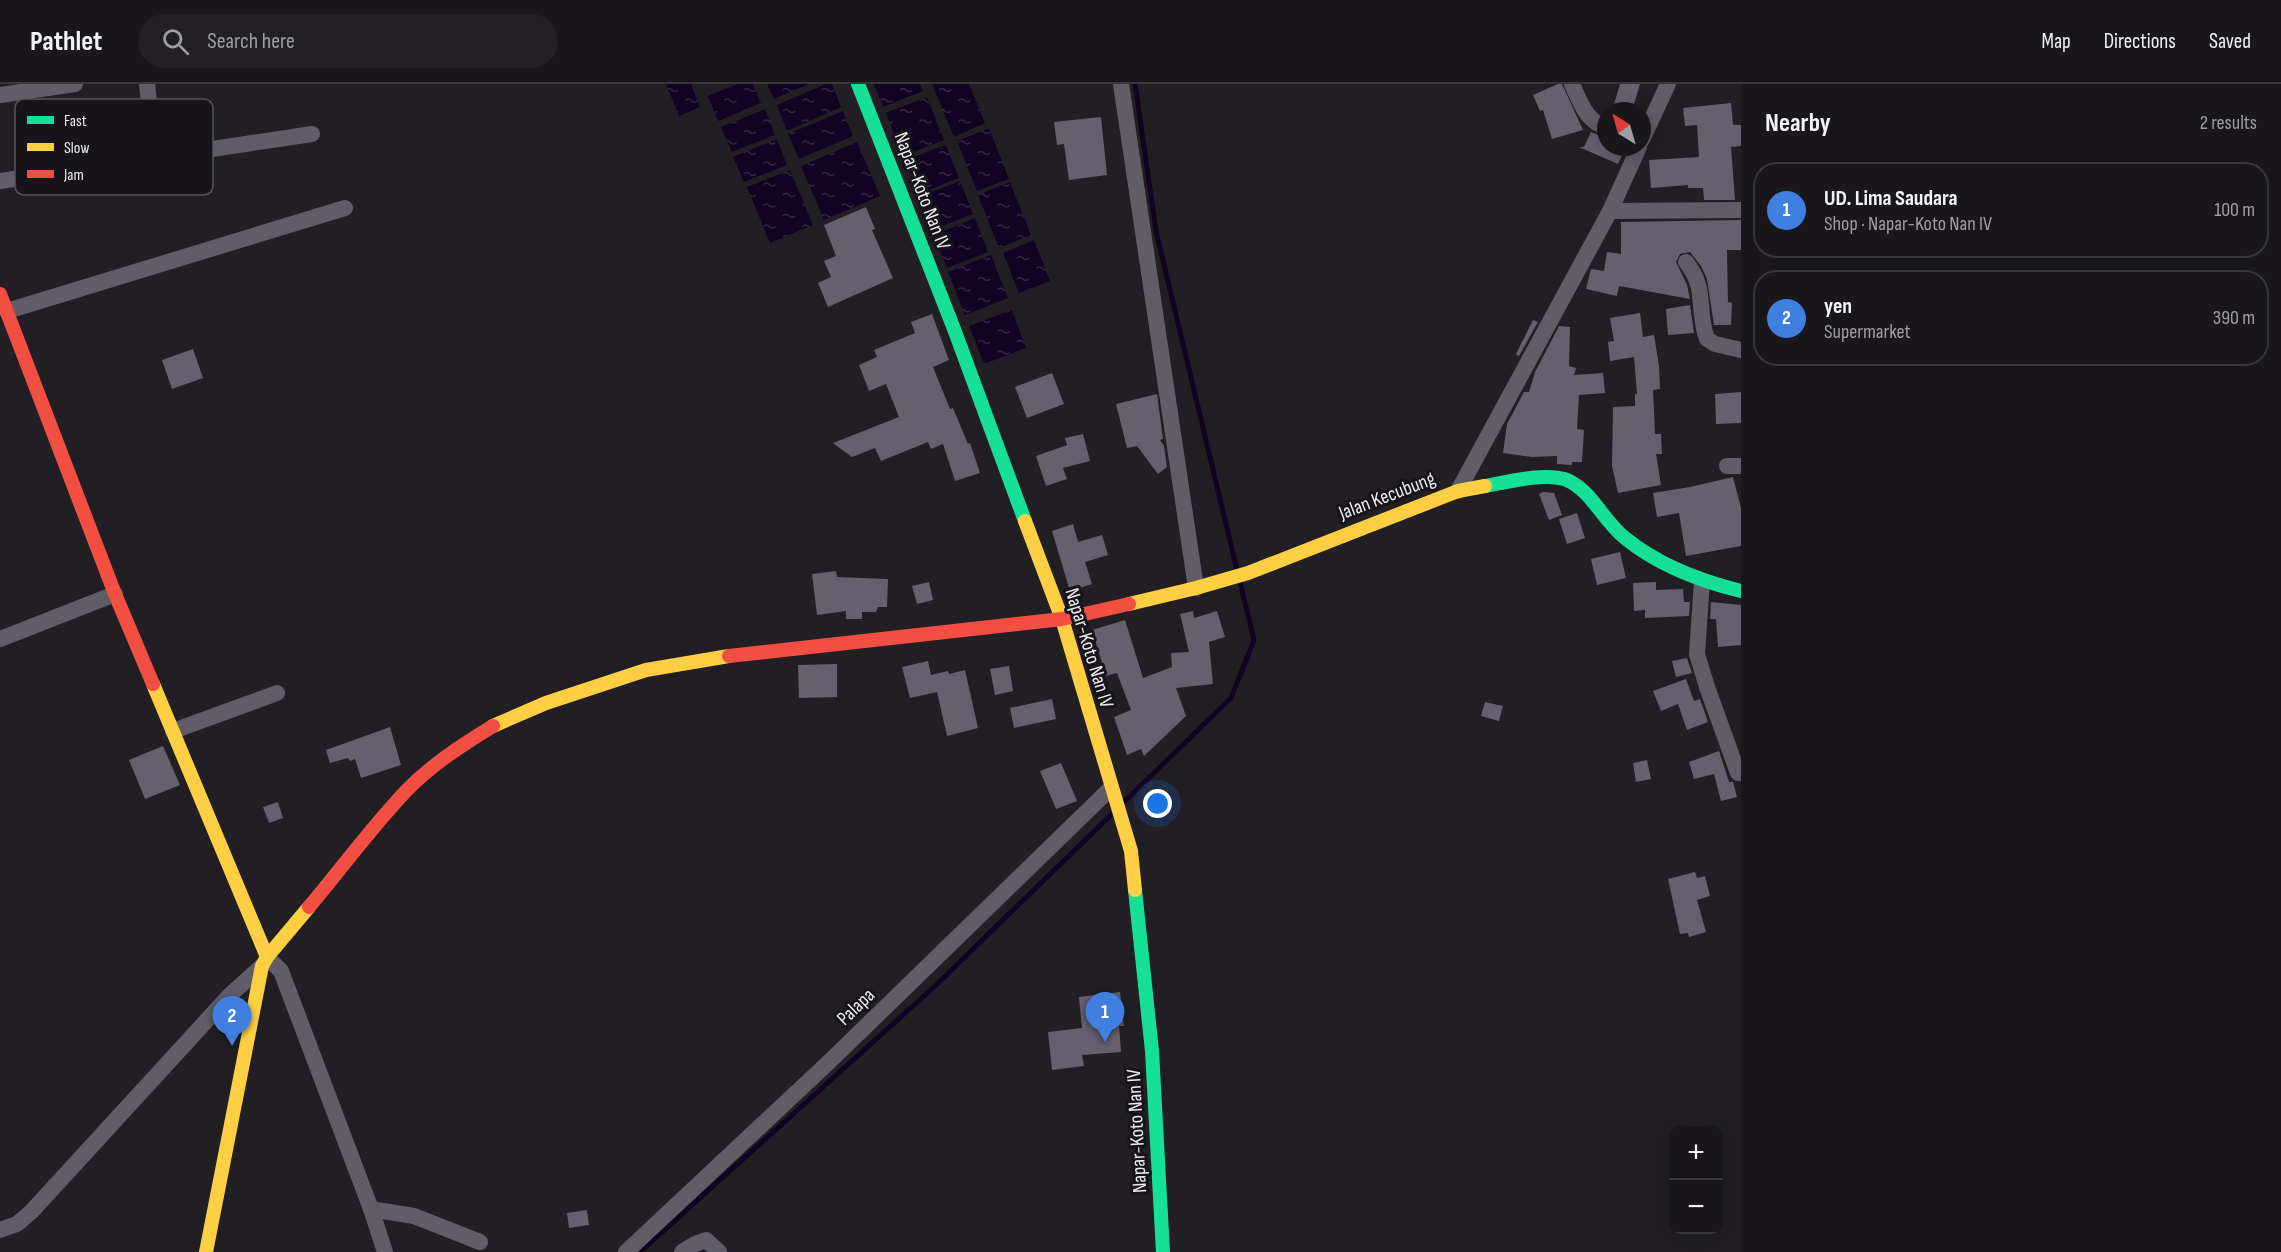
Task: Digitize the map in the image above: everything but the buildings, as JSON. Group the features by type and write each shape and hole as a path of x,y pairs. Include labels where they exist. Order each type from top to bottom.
{"street":[{"path":"0,94 75,84"},
{"path":"147,84 149,99"},
{"name":"Napar-Koto Nan IV","path":"858,84 954,328 1062,619 1131,851 1152,1052 1164,1252"},
{"path":"1121,84 1196,588"},
{"path":"1572,84 1584,110 1597,122"},
{"name":"Jalan Kecubung","path":"1651,121 1668,84"},
{"path":"213,149 312,134"},
{"name":"Jalan Kecubung","path":"264,961 406,791 431,768 497,724 546,703 646,670 714,658 1062,619 1196,588 1248,573 1458,491 1610,211 1635,156"},
{"path":"0,181 15,179"},
{"path":"8,311 345,208"},
{"path":"1610,211 1741,210"},
{"path":"1686,262 1699,282 1703,328 1707,339 1715,344 1741,350"},
{"path":"0,295 115,594 173,731 264,961 206,1252"},
{"path":"1458,491 1531,477 1566,480 1585,494 1624,538 1661,561 1702,581 1741,591"},
{"path":"1702,581 1697,654 1737,773"},
{"path":"0,639 115,594"},
{"path":"173,731 277,693"},
{"name":"Palapa","path":"626,1252 830,1061 1112,791"},
{"path":"264,961 281,971 385,1252"},
{"path":"0,1230 17,1224 32,1211 264,961"},
{"path":"371,1209 414,1216 480,1242"},
{"path":"682,1252 706,1240 719,1252"}],"water":[{"path":"666,84 691,84 700,107 679,116"},
{"path":"738,84 753,84 761,103 718,121 708,96"},
{"path":"767,84 809,84 774,99"},
{"path":"826,84 832,84 841,107 787,131 777,105"},
{"path":"874,84 920,84 923,91 883,107"},
{"path":"932,84 969,84 985,123 954,137"},
{"path":"927,97 944,140 903,156 886,113"},
{"path":"765,109 775,135 732,152 721,127"},
{"path":"843,111 853,136 799,159 788,134"},
{"path":"989,128 1009,179 977,191 957,141"},
{"path":"777,139 787,165 744,182 733,157"},
{"path":"857,142 880,196 824,220 801,166"},
{"path":"946,145 959,178 918,194 905,160"},
{"path":"790,170 813,225 770,243 747,187"},
{"path":"960,181 973,214 932,230 919,197"},
{"path":"1010,182 1031,235 999,248 978,195"},
{"path":"975,218 988,252 947,268 934,235"},
{"path":"1034,240 1050,281 1019,293 1003,253"},
{"path":"991,255 1008,298 965,315 948,272"},
{"path":"1012,310 1026,348 984,364 969,326"}],"waterway":[{"path":"1135,84 1156,231 1237,570"},
{"path":"1125,801 1231,698 1254,640 1240,582"},
{"path":"640,1252 934,987 1112,814"}],"traffic: fast":[{"path":"858,84 954,329 1025,521"},
{"path":"1485,486 1538,477 1567,480 1584,491 1611,524 1638,548 1665,564 1695,577 1741,591"},
{"path":"1135,890 1152,1051 1163,1252"}],"traffic: slow":[{"path":"1129,604 1248,573 1458,491 1485,486"},
{"path":"1025,521 1062,619 1131,851 1135,890"},
{"path":"493,726 546,703 646,670 729,656"},
{"path":"153,684 267,957"},
{"path":"206,1252 262,966 309,907"}],"traffic: jam":[{"path":"0,294 115,594 153,684"},
{"path":"729,656 1062,619 1129,604"},
{"path":"309,907 406,791 436,764 493,726"}],"place":[{"name":"UD. Lima Saudara","path":"1105,1042"},
{"name":"yen","path":"232,1046"}]}
